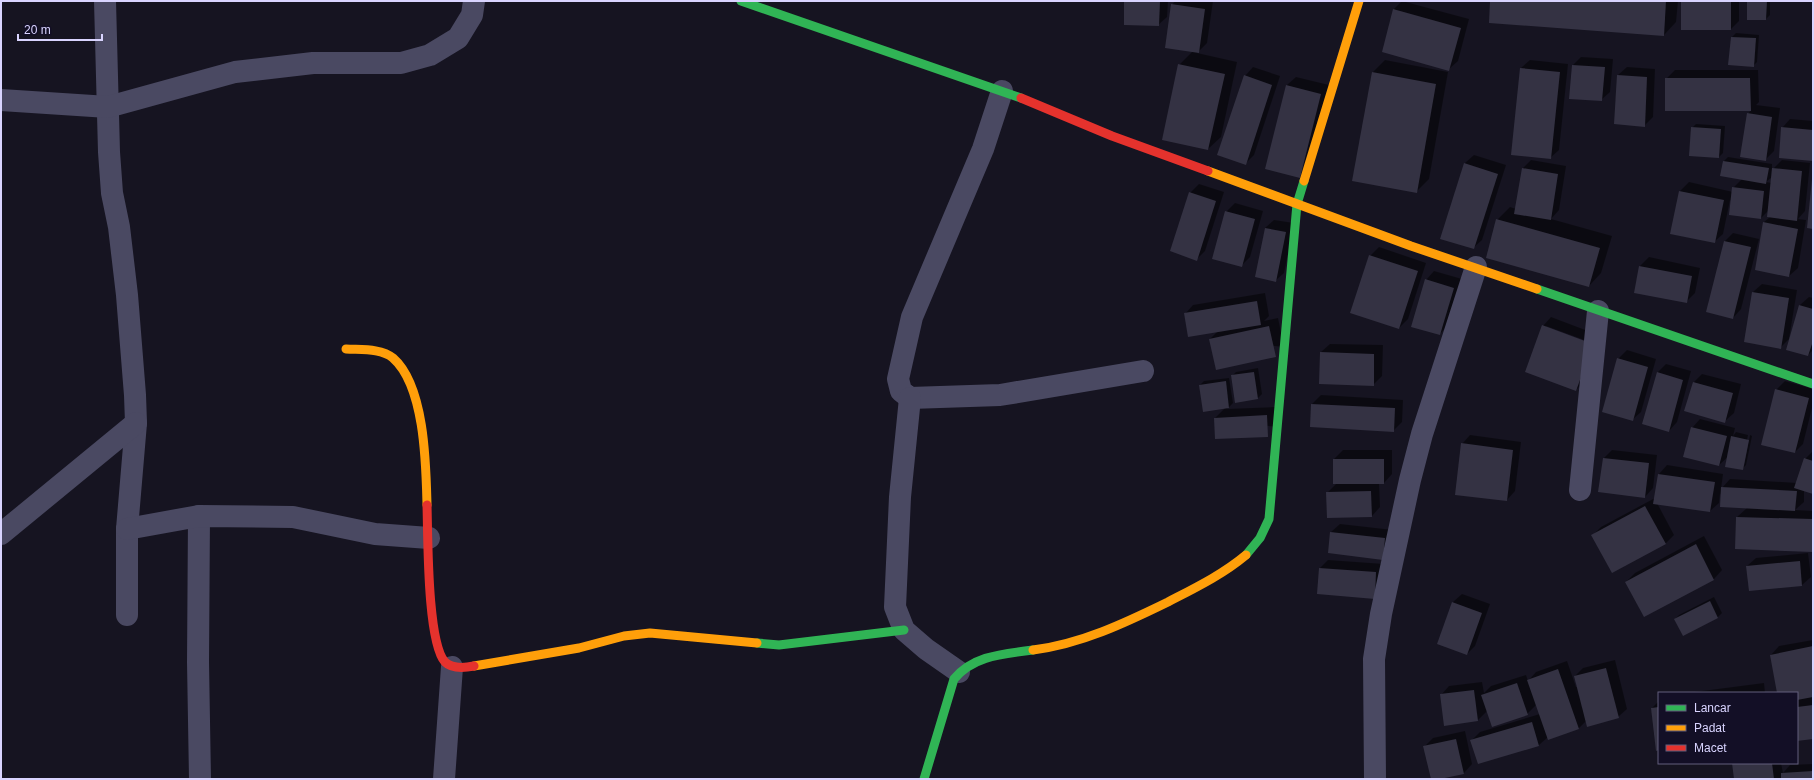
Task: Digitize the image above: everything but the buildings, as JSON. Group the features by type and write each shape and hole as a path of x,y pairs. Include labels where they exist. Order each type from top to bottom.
{"street":[{"path":"106,1 109,152 112,193 119,227 135,395 136,423 127,529 128,615"},
{"path":"1,100 108,106 235,72 313,63 401,63 430,55 458,38 472,15 474,1"},
{"path":"741,1 766,5 1002,91 1067,116 1112,136 1411,246 1476,267 1813,384"},
{"path":"924,779 954,679 967,665 983,659 1059,646 1119,626 1211,581 1247,554 1263,534 1269,519 1297,204 1359,1"},
{"path":"1002,91 983,149 912,318 898,379 901,391 910,398 1000,395 1143,371"},
{"path":"1374,779 1374,659 1381,614 1410,480 1422,434 1476,267"},
{"path":"1580,490 1598,310"},
{"path":"346,350 379,351 393,358 404,371 413,387 425,450 433,620 437,644 444,660 452,667 468,667 579,648 624,636 650,633 779,645 904,630"},
{"path":"910,398 900,497 895,607 904,630 926,649 959,672"},
{"path":"1,534 136,423"},
{"path":"127,529 199,516 243,515 294,517 375,534 429,538"},
{"path":"199,516 198,662 200,779"},
{"path":"444,779 452,667"}],"traffic: fast":[{"path":"741,1 1021,98"},
{"path":"1246,555 1260,538 1269,519 1297,204 1304,181"},
{"path":"1537,289 1813,384"},
{"path":"757,643 779,645 904,630"},
{"path":"924,779 954,679 962,671 980,660 1033,650"}],"traffic: slow":[{"path":"1304,181 1359,1"},
{"path":"1208,171 1411,246 1537,289"},
{"path":"346,349 371,350 383,353 393,358 404,371 412,387 418,406 422,427 426,469 427,505"},
{"path":"1033,650 1085,638 1136,618 1208,581 1246,555"},
{"path":"474,666 579,648 624,636 650,633 757,643"}],"traffic: jam":[{"path":"1021,98 1112,136 1208,171"},
{"path":"427,505 428,563 432,611 439,651 445,662 451,666 474,666"}]}
